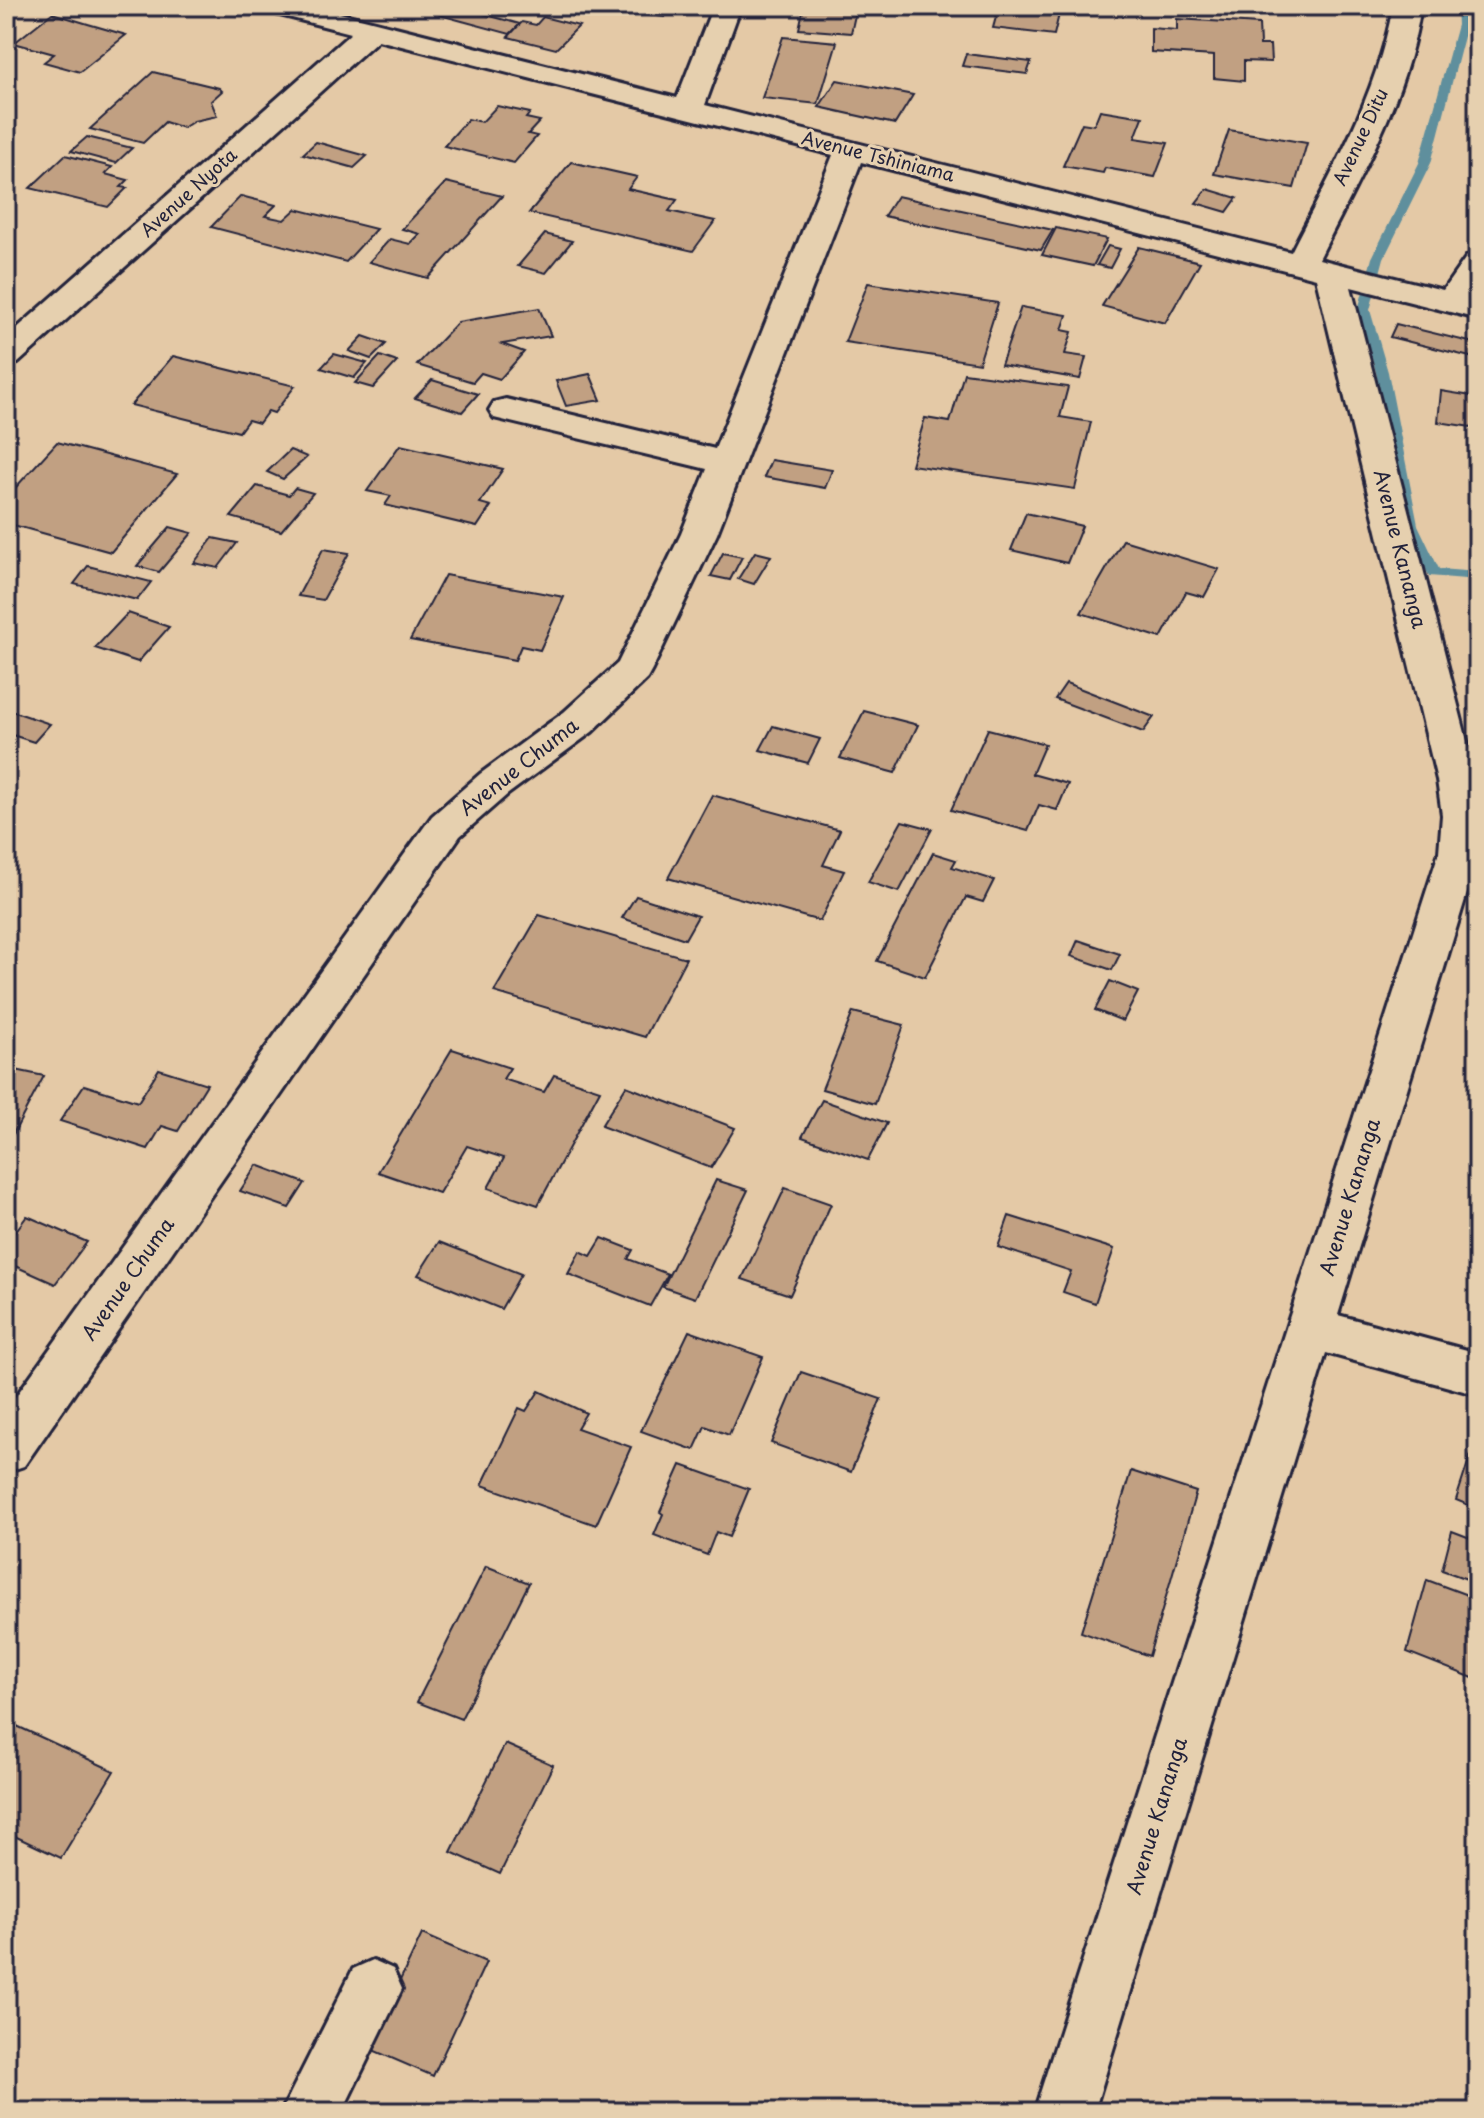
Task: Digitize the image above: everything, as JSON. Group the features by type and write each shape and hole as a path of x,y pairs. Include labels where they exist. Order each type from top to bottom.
{"street":[{"name":"Avenue Tshiniama","path":"278,6 1465,305"},
{"path":"688,109 727,6"},
{"name":"Avenue Ditu","path":"1344,274 1376,108 1393,65 1407,6"},
{"name":"Avenue Nyota","path":"6,356 372,30"},
{"name":"Avenue Chuma","path":"6,1450 446,826 494,784 578,722 633,670 699,534 850,150"},
{"path":"1465,305 1478,263"},
{"name":"Avenue Kananga","path":"1064,2112 1459,852 1462,815 1457,780 1344,274"},
{"path":"506,410 727,463"},
{"path":"1309,1328 1478,1374"},
{"path":"311,2112 373,1989"}],"building":[{"path":"451,6 520,24 510,34 440,15"},
{"path":"629,6 670,6 665,17 626,13"},
{"path":"804,6 857,6 851,33 799,29"},
{"path":"999,6 1061,6 1054,35 993,28"},
{"path":"52,13 126,35 80,72 44,62 54,54 14,43"},
{"path":"543,17 579,26 556,49 508,37 522,22 536,25"},
{"path":"1177,19 1259,24 1260,45 1270,45 1271,62 1244,61 1244,81 1214,78 1214,56 1151,52 1151,28 1177,30"},
{"path":"783,37 837,42 818,104 762,98"},
{"path":"966,54 1031,62 1027,74 962,66"},
{"path":"153,72 219,88 222,91 211,101 217,116 194,121 183,128 165,122 143,143 90,129"},
{"path":"837,80 913,95 895,124 819,107"},
{"path":"497,106 530,113 526,118 540,121 528,134 537,136 514,163 444,146 468,119 482,122"},
{"path":"1100,110 1143,117 1135,138 1168,143 1155,177 1105,168 1103,173 1063,166 1082,123 1094,125"},
{"path":"1229,130 1307,143 1294,188 1214,174"},
{"path":"87,137 132,148 116,163 71,151"},
{"path":"316,142 367,156 354,168 303,154"},
{"path":"65,155 112,167 105,174 128,180 121,187 127,188 108,207 30,188"},
{"path":"571,162 637,177 628,189 677,200 669,211 715,221 693,251 529,213"},
{"path":"446,182 502,196 428,278 369,262 390,239 410,244 420,234 402,229"},
{"path":"1207,189 1237,198 1227,212 1196,203"},
{"path":"241,196 276,205 265,216 284,220 296,209 376,229 346,262 211,227"},
{"path":"897,196 1053,230 1041,250 884,216"},
{"path":"1056,228 1107,239 1093,266 1042,255"},
{"path":"545,234 572,241 546,273 518,266"},
{"path":"1108,246 1120,249 1110,268 1097,265"},
{"path":"1139,247 1200,262 1165,323 1102,306"},
{"path":"868,283 998,303 979,363 845,342"},
{"path":"1021,307 1067,315 1062,330 1072,332 1065,354 1086,357 1080,379 1001,365"},
{"path":"539,308 551,336 502,344 524,352 500,379 481,373 473,382 417,365 458,322"},
{"path":"1396,324 1478,344 1478,359 1390,337"},
{"path":"363,336 386,344 371,359 349,351"},
{"path":"334,354 367,363 354,378 321,368"},
{"path":"173,356 295,386 274,413 268,411 259,423 248,420 239,432 131,405"},
{"path":"380,356 397,362 373,388 355,383"},
{"path":"964,373 1068,387 1060,417 1091,422 1075,489 911,465 925,418 950,422"},
{"path":"590,374 601,400 566,406 556,381"},
{"path":"432,380 478,394 462,412 415,398"},
{"path":"1441,391 1478,397 1478,428 1438,422"},
{"path":"57,442 177,474 111,552 6,523 6,498"},
{"path":"400,445 503,469 480,503 491,506 477,527 385,505 391,496 367,491"},
{"path":"290,450 307,457 283,479 267,472"},
{"path":"771,460 832,470 825,488 764,477"},
{"path":"257,486 289,495 295,488 313,493 281,531 231,517"},
{"path":"1026,513 1082,526 1067,563 1011,550"},
{"path":"170,527 192,533 159,572 137,566"},
{"path":"213,538 237,543 218,568 194,563"},
{"path":"1123,540 1219,569 1204,597 1186,592 1161,638 1081,613"},
{"path":"323,549 349,553 323,600 298,596"},
{"path":"755,552 771,556 754,584 738,579"},
{"path":"723,553 742,557 730,580 711,576"},
{"path":"88,566 151,582 137,600 74,584"},
{"path":"445,575 564,597 540,650 521,646 515,660 410,640"},
{"path":"128,613 169,627 138,662 95,648"},
{"path":"1066,683 1154,717 1143,732 1055,699"},
{"path":"6,709 50,724 34,742 6,733"},
{"path":"864,711 918,725 895,773 840,758"},
{"path":"773,726 820,739 808,763 760,750"},
{"path":"988,729 1045,744 1032,774 1068,784 1057,810 1039,805 1028,831 951,810"},
{"path":"712,795 840,830 823,865 844,871 820,921 668,878"},
{"path":"902,821 932,829 899,892 868,882"},
{"path":"933,853 956,860 952,867 994,880 983,902 966,897 925,977 877,961"},
{"path":"636,896 698,916 685,939 622,918"},
{"path":"539,915 686,958 645,1037 494,992"},
{"path":"1078,940 1120,954 1112,970 1071,956"},
{"path":"1110,981 1138,992 1123,1021 1095,1010"},
{"path":"853,1012 904,1025 875,1104 822,1089"},
{"path":"452,1049 510,1068 503,1079 544,1092 554,1075 600,1090 538,1205 488,1188 504,1158 467,1146 439,1193 378,1172"},
{"path":"6,1068 44,1076 11,1138 6,1137"},
{"path":"159,1069 207,1084 178,1131 162,1126 148,1149 60,1121 84,1085 138,1102"},
{"path":"626,1086 735,1128 711,1168 601,1126"},
{"path":"822,1100 887,1123 868,1160 802,1137"},
{"path":"257,1165 305,1183 289,1208 240,1191"},
{"path":"716,1180 748,1190 695,1298 663,1287"},
{"path":"785,1188 831,1204 790,1295 742,1279"},
{"path":"27,1216 87,1242 55,1284 6,1262 6,1244"},
{"path":"1009,1216 1114,1249 1095,1303 1063,1292 1071,1271 998,1247"},
{"path":"602,1238 633,1250 628,1259 668,1274 650,1306 568,1274 580,1251 591,1256"},
{"path":"1473,1239 1478,1239 1478,1305"},
{"path":"439,1242 521,1274 501,1309 418,1275"},
{"path":"689,1331 763,1357 729,1435 705,1426 694,1450 641,1431"},
{"path":"801,1372 881,1399 851,1472 771,1443"},
{"path":"539,1391 586,1413 577,1428 631,1447 596,1525 482,1485 519,1408 526,1411"},
{"path":"1478,1432 1478,1509 1456,1500"},
{"path":"681,1465 749,1489 729,1537 716,1532 707,1555 654,1535 663,1514 660,1512"},
{"path":"1131,1471 1196,1492 1149,1656 1081,1632"},
{"path":"1452,1531 1478,1541 1478,1583 1442,1570"},
{"path":"486,1566 529,1583 461,1719 417,1702"},
{"path":"1427,1580 1478,1599 1478,1680 1407,1652"},
{"path":"6,1721 114,1771 61,1858 6,1832"},
{"path":"505,1744 553,1765 500,1874 451,1852"},
{"path":"422,1934 486,1962 433,2076 368,2048"}],"waterway":[{"path":"1461,6 1462,25 1425,163 1378,258 1364,310 1382,372 1411,525 1434,573 1478,576"}]}
